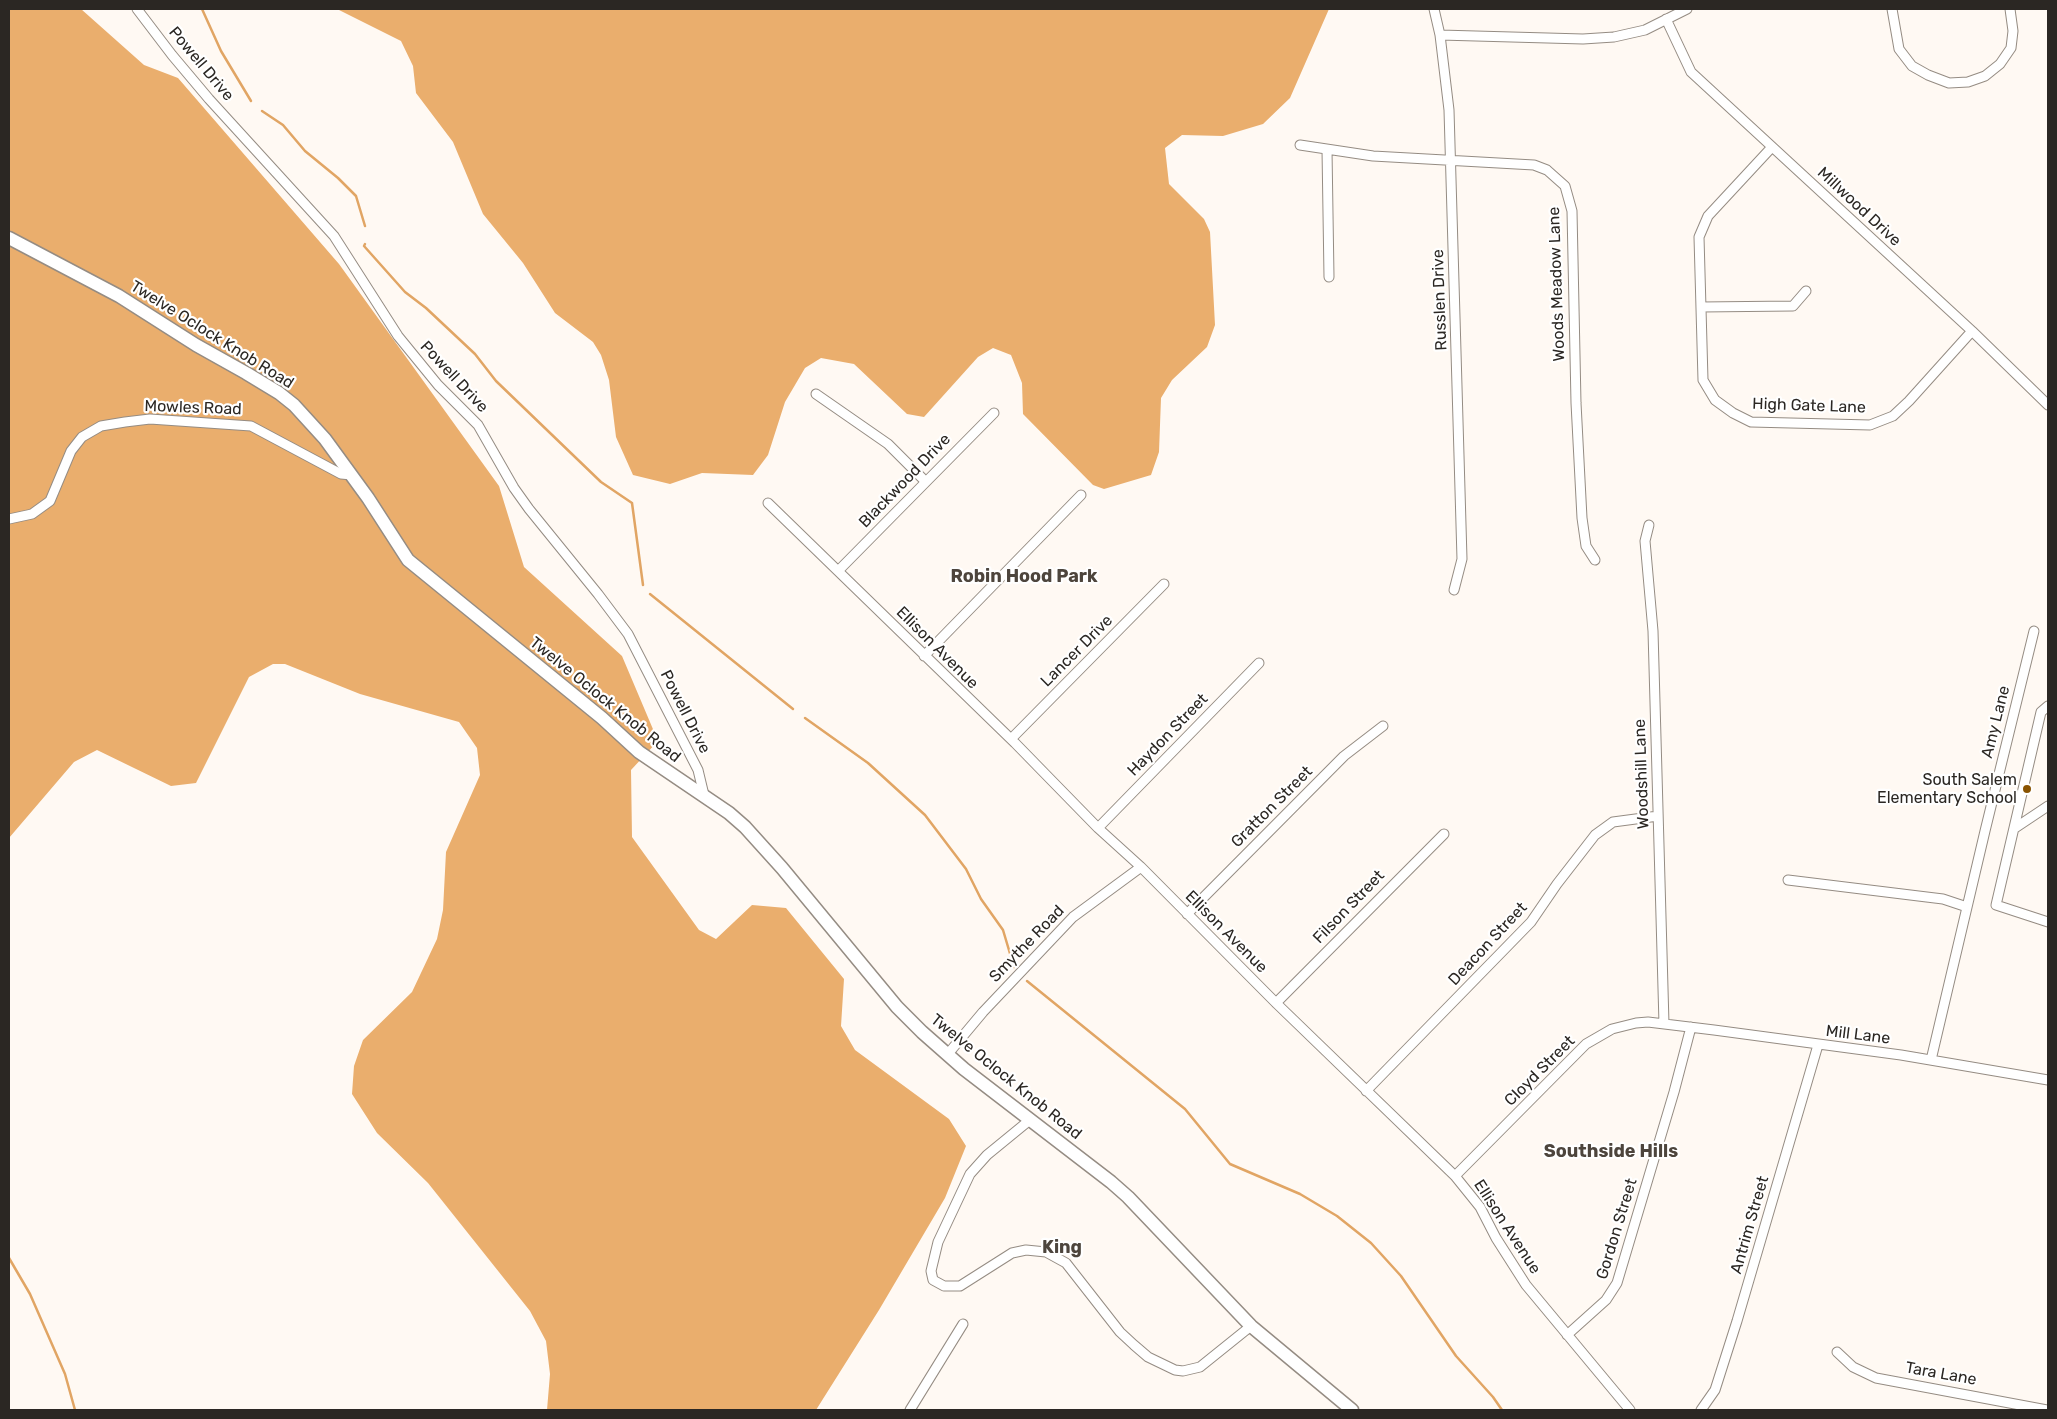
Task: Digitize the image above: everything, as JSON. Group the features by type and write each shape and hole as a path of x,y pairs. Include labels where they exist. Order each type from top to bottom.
{"street":[{"name":"Powell Drive","path":"137,9 190,77 334,236 398,336 438,385 478,425 524,502 593,586 628,634 698,770 704,795"},
{"name":"Russlen Drive","path":"1434,9 1440,35 1449,110 1462,559 1454,590"},
{"path":"1440,35 1583,39 1614,37 1645,30 1687,9"},
{"path":"1892,9 1899,49 1912,66 1928,75 1949,82 1968,82 1985,76 2000,64 2011,48 2013,31 2010,9"},
{"name":"Millwood Drive","path":"1666,19 1691,72 1972,331 2048,405"},
{"name":"Woods Meadow Lane","path":"1300,145 1373,156 1534,165 1558,178 1565,186 1569,194 1572,211 1576,403 1582,518 1586,546 1595,560"},
{"name":"High Gate Lane","path":"1772,147 1708,216 1699,237 1703,380 1714,400 1751,422 1870,425 1894,416 1910,401 1972,331"},
{"path":"1327,150 1329,277"},
{"name":"Twelve Oclock Knob Road","path":"9,238 119,296 196,346 279,393 308,419 352,476 408,560 602,718 639,752 729,812 745,827 824,917 853,956 897,1007 947,1055 1111,1182 1128,1197 1251,1326 1352,1410"},
{"path":"1701,307 1793,306 1806,291"},
{"path":"816,394 888,444 925,481"},
{"name":"Blackwood Drive","path":"838,571 994,412"},
{"name":"Mowles Road","path":"9,519 32,514 50,501 71,451 82,437 101,426 125,422 150,419 252,426 341,474 352,476"},
{"path":"924,656 1081,495"},
{"name":"Ellison Avenue","path":"768,503 1011,739 1098,828 1141,867 1276,1003 1455,1176 1480,1207 1496,1238 1526,1285 1630,1410"},
{"name":"Woodshill Lane","path":"1649,525 1645,541 1652,630 1664,1024"},
{"name":"Lancer Drive","path":"1011,739 1164,584"},
{"name":"Amy Lane","path":"1931,1060 2034,631"},
{"name":"Haydon Street","path":"1098,828 1259,663"},
{"path":"2048,706 2041,712 1996,905 2048,922"},
{"name":"Gratton Street","path":"1187,914 1344,756 1383,726"},
{"path":"2015,828 2048,806"},
{"name":"Deacon Street","path":"1366,1091 1531,922 1595,835 1613,822 1658,816"},
{"name":"Filson Street","path":"1276,1003 1444,834"},
{"name":"Smythe Road","path":"947,1055 983,1012 1073,917 1141,867"},
{"path":"1788,880 1943,899 1967,907"},
{"name":"Cloyd Street","path":"1455,1176 1586,1044 1622,1025 1648,1022 1664,1024"},
{"name":"Mill Lane","path":"1664,1024 1931,1060 2048,1080"},
{"name":"Gordon Street","path":"1568,1335 1606,1300 1617,1283 1691,1027"},
{"name":"Antrim Street","path":"1701,1410 1715,1390 1818,1045"},
{"path":"1031,1119 987,1155 970,1174 938,1242 931,1271 933,1280 944,1286 960,1286 1012,1253 1026,1250 1046,1252 1066,1263 1120,1332 1134,1346 1148,1357 1175,1370 1183,1371 1200,1367 1251,1326"},
{"path":"910,1410 963,1324"},
{"name":"Tara Lane","path":"1837,1352 1853,1367 1876,1378 2047,1410"}],"shaded area":[{"path":"9,9 81,9 144,65 178,78 339,264 499,486 524,567 622,656 658,741 631,770 632,837 699,930 716,939 752,905 786,908 844,979 841,1026 855,1050 949,1119 966,1146 945,1198 879,1310 816,1410 547,1410 550,1374 546,1341 530,1311 428,1183 377,1133 352,1094 354,1066 363,1040 412,992 437,939 443,910 446,852 480,775 477,748 459,722 360,694 285,664 273,664 249,677 196,783 171,786 97,750 74,762 9,838"},
{"path":"337,9 1329,9 1290,98 1263,124 1223,136 1182,135 1165,148 1169,184 1204,219 1210,232 1215,325 1207,347 1172,380 1161,398 1159,452 1151,475 1104,489 1093,485 1023,414 1022,383 1011,355 993,348 978,357 924,417 907,414 854,364 821,358 805,368 785,402 768,455 753,475 702,473 670,484 633,475 616,437 609,380 601,355 593,342 555,313 523,263 483,214 453,142 416,93 413,66 401,41"}],"waterway":[{"path":"202,9 221,51 251,101"},
{"path":"262,111 283,125 305,151 338,178 356,196 365,226"},
{"path":"365,244 364,246 405,292 426,308 475,354 496,381 601,482 632,503 643,585"},
{"path":"650,594 793,709"},
{"path":"805,718 868,763 925,815 966,869 981,899 1003,930 1014,967"},
{"path":"1027,981 1185,1109 1230,1164 1300,1194 1337,1216 1371,1243 1401,1276 1456,1356 1493,1397 1502,1410"},
{"path":"9,1258 30,1294 65,1374 75,1410"}],"place":[{"name":"South Salem Elementary School","path":"2027,789"}],"district":[{"name":"Robin Hood Park","path":"1024,577"},
{"name":"Southside Hills","path":"1611,1152"},
{"name":"King","path":"1062,1248"}]}
